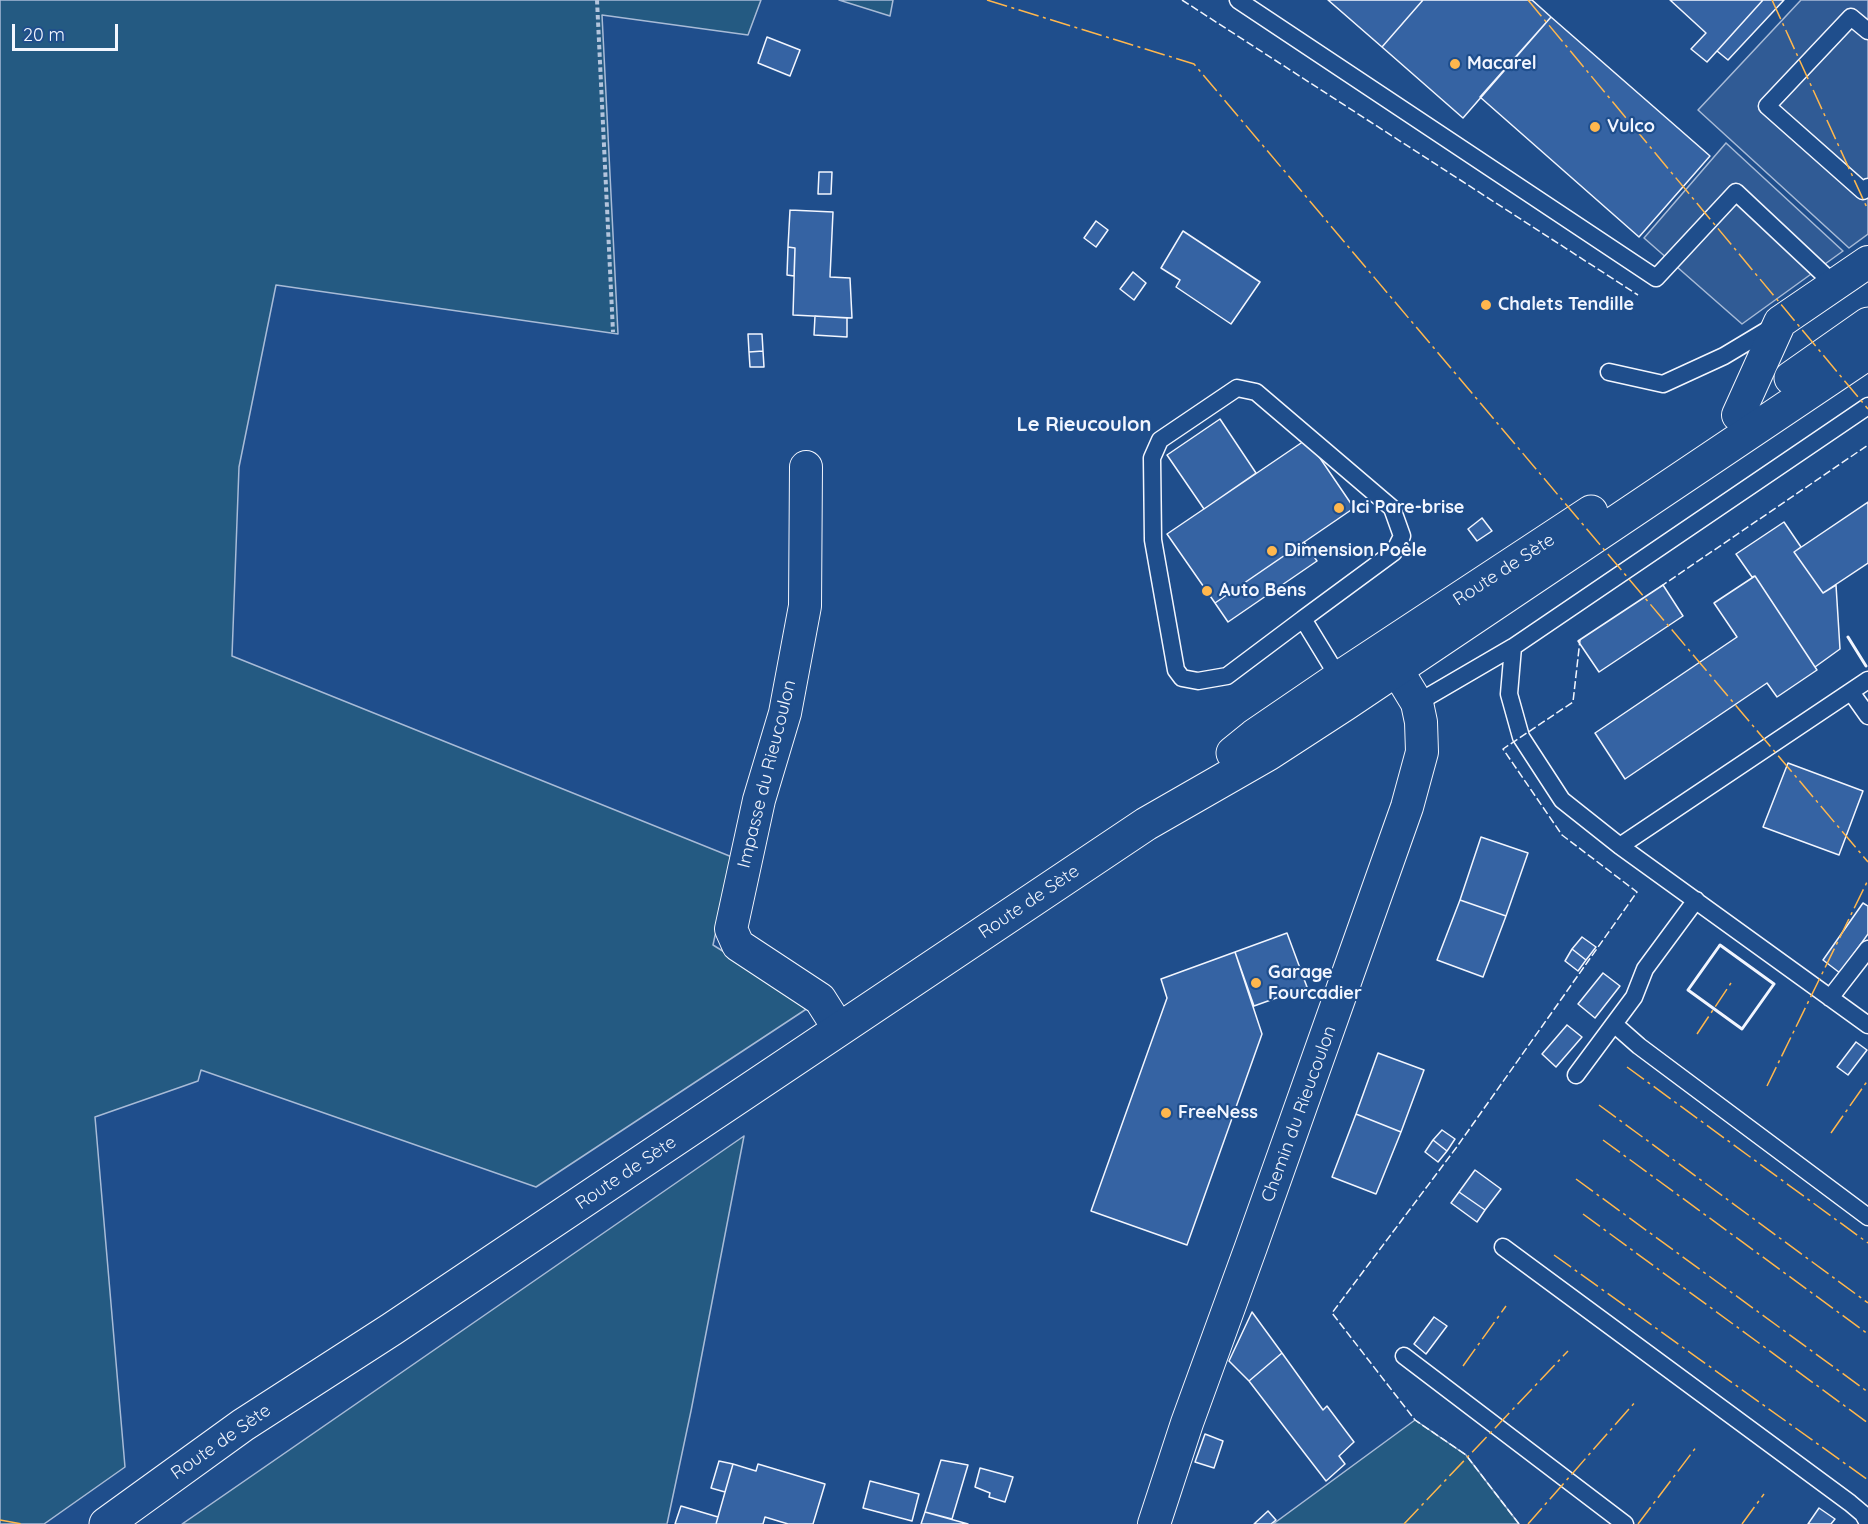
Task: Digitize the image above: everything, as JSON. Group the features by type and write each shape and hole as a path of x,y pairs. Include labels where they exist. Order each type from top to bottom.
{"main road":[{"name":"Route de Sète","path":"1146,824 1254,736 1738,415 1868,324"},
{"name":"Route de Sète","path":"106,1524 243,1425 392,1329 1146,824 1268,754 1397,670 1868,353"}],"street":[{"path":"1738,415 1780,322 1868,262"},
{"name":"Impasse du Rieucoulon","path":"806,467 805,606 785,713 759,800 731,929 738,945 820,999 839,1029"},
{"name":"Chemin du Rieucoulon","path":"1154,1524 1187,1423 1407,807 1422,752 1421,722 1417,703 1397,670"}],"lane":[{"path":"1238,0 1656,278 1736,192 1834,284"},
{"path":"1868,31 1851,16 1767,106 1863,191 1868,187"},
{"path":"1609,372 1663,384 1724,356 1780,322"},
{"path":"1237,388 1256,392 1392,508 1402,536 1394,552 1303,619 1227,676 1198,681 1182,678 1176,670 1153,540 1152,458 1160,440 1237,388"},
{"path":"1417,703 1513,647 1868,406"},
{"path":"1303,619 1339,678"},
{"path":"1513,647 1509,694 1521,737 1562,800 1620,846 1868,1025"},
{"path":"1620,846 1868,680"},
{"path":"1851,692 1868,716"},
{"path":"1576,1074 1634,997 1645,969 1696,900"},
{"path":"1830,998 1868,949"},
{"path":"1614,1024 1639,1046 1868,1216"},
{"path":"1503,1247 1850,1503 1863,1514 1868,1523"},
{"path":"1404,1356 1625,1524"}],"path":[{"path":"597,0 613,332"}],"shaded area":[{"path":"0,0 761,0 748,35 602,15 618,334 276,285 239,467 232,656 732,857 713,945 811,1006 536,1187 201,1070 198,1081 95,1117 125,1467 44,1524 0,1524"},
{"path":"839,0 893,0 890,16"},
{"path":"1801,0 1868,0 1868,234 1849,248 1698,110"},
{"path":"1726,143 1843,251 1742,324 1644,238"},
{"path":"744,1136 667,1524 182,1524"},
{"path":"1415,1420 1466,1455 1519,1524 1273,1524"}],"building":[{"path":"1328,0 1423,0 1382,47"},
{"name":"Macarel","path":"1423,0 1532,0 1551,17 1463,118 1382,47"},
{"path":"1670,0 1763,0 1707,62 1691,49 1706,33"},
{"path":"1763,0 1784,0 1728,60 1717,51"},
{"name":"Vulco","path":"1551,17 1710,156 1639,237 1480,97"},
{"path":"767,37 800,50 790,76 758,63"},
{"path":"819,172 832,172 831,194 818,194"},
{"path":"790,210 833,212 830,277 850,278 852,318 793,315 795,248 788,247"},
{"path":"1096,221 1108,230 1096,247 1084,238"},
{"path":"1183,231 1260,282 1231,324 1176,287 1180,280 1161,268"},
{"path":"788,247 795,248 794,276 787,275"},
{"path":"1133,272 1146,283 1134,300 1120,289"},
{"path":"815,316 847,318 847,337 814,335"},
{"path":"748,334 762,334 763,351 749,352"},
{"path":"763,351 764,367 750,367 749,352"},
{"path":"1220,419 1256,473 1204,509 1167,455"},
{"path":"1307,439 1354,508 1215,603 1167,534"},
{"path":"1868,502 1868,563 1823,593 1794,552"},
{"path":"1482,518 1492,531 1477,541 1468,529"},
{"path":"1784,522 1801,547 1794,552 1823,593 1836,585 1840,649 1815,667 1755,576 1752,577 1736,554"},
{"path":"1304,542 1317,561 1228,622 1215,603"},
{"path":"1755,576 1817,670 1777,697 1767,683 1625,779 1595,733 1737,637 1714,603"},
{"path":"1663,585 1683,616 1599,672 1578,641"},
{"path":"1788,763 1863,791 1839,855 1763,827"},
{"path":"1481,837 1528,853 1506,916 1460,900"},
{"path":"1460,900 1506,916 1483,977 1437,960"},
{"path":"1863,903 1868,906 1868,934 1840,973 1823,960"},
{"path":"1287,933 1307,987 1254,1006 1235,952"},
{"path":"1582,937 1596,947 1586,960 1572,949"},
{"path":"1572,949 1586,960 1578,971 1565,961"},
{"path":"1235,952 1262,1034 1187,1245 1091,1211 1167,998 1161,979"},
{"path":"1603,973 1620,986 1595,1018 1578,1004"},
{"path":"1567,1025 1582,1037 1556,1067 1542,1054"},
{"path":"1856,1042 1867,1050 1848,1075 1837,1067"},
{"path":"1378,1053 1424,1070 1401,1132 1356,1114"},
{"path":"1356,1114 1401,1132 1376,1194 1332,1177"},
{"path":"1442,1130 1455,1139 1447,1151 1433,1140"},
{"path":"1433,1140 1447,1151 1438,1162 1425,1152"},
{"path":"1475,1170 1501,1189 1485,1210 1459,1192"},
{"path":"1459,1192 1485,1210 1477,1222 1451,1203"},
{"path":"1252,1312 1282,1353 1249,1381 1229,1361"},
{"path":"1434,1317 1447,1326 1426,1354 1414,1344"},
{"path":"1282,1353 1323,1410 1327,1406 1354,1442 1339,1456 1345,1464 1326,1481 1249,1381"},
{"path":"1205,1434 1223,1441 1214,1468 1195,1462"},
{"path":"941,1460 968,1465 952,1519 925,1512"},
{"path":"719,1461 733,1464 725,1492 711,1488"},
{"path":"733,1464 756,1471 758,1464 825,1484 813,1524 788,1524 765,1517 763,1524 716,1524"},
{"path":"980,1468 1013,1477 1005,1502 989,1497 990,1493 975,1487"},
{"path":"870,1481 919,1494 912,1521 863,1508"},
{"path":"681,1506 718,1517 716,1524 675,1524"},
{"path":"1819,1508 1835,1519 1831,1524 1808,1524"},
{"path":"1268,1511 1276,1520 1271,1524 1254,1524"},
{"path":"925,1512 968,1524 921,1524"}],"fence":[{"path":"1182,0 1638,295"},
{"path":"1660,587 1868,445"},
{"path":"1519,1524 1466,1455 1415,1420 1332,1313 1456,1148 1637,892 1562,835 1503,749 1573,702 1580,640"}],"wall":[{"path":"1848,637 1866,666"},
{"path":"1720,945 1774,984 1742,1029 1688,990 1720,945"}],"power":[{"path":"987,0 1194,64 1868,862"},
{"path":"1528,0 1868,409"},
{"path":"1772,0 1868,210"},
{"path":"1767,1086 1868,880"},
{"path":"1697,1034 1731,983"},
{"path":"1627,1067 1868,1243"},
{"path":"1831,1133 1868,1080"},
{"path":"1599,1105 1868,1303"},
{"path":"1603,1140 1868,1334"},
{"path":"1576,1179 1868,1392"},
{"path":"1583,1214 1868,1423"},
{"path":"1554,1255 1868,1480"},
{"path":"1463,1366 1506,1306"},
{"path":"1404,1524 1568,1351"},
{"path":"1528,1524 1636,1401"},
{"path":"1638,1524 1697,1446"},
{"path":"1742,1524 1764,1494"},
{"path":"0,1520 22,1524"}],"place":[{"name":"Macarel","path":"1455,64"},
{"name":"Vulco","path":"1595,127"},
{"name":"Chalets Tendille","path":"1486,305"},
{"name":"Ici Pare-brise","path":"1339,508"},
{"name":"Dimension Poêle","path":"1272,551"},
{"name":"Auto Bens","path":"1207,591"},
{"name":"Garage Fourcadier","path":"1256,983"},
{"name":"FreeNess","path":"1166,1113"}],"district":[{"name":"Le Rieucoulon","path":"1084,425"}]}
